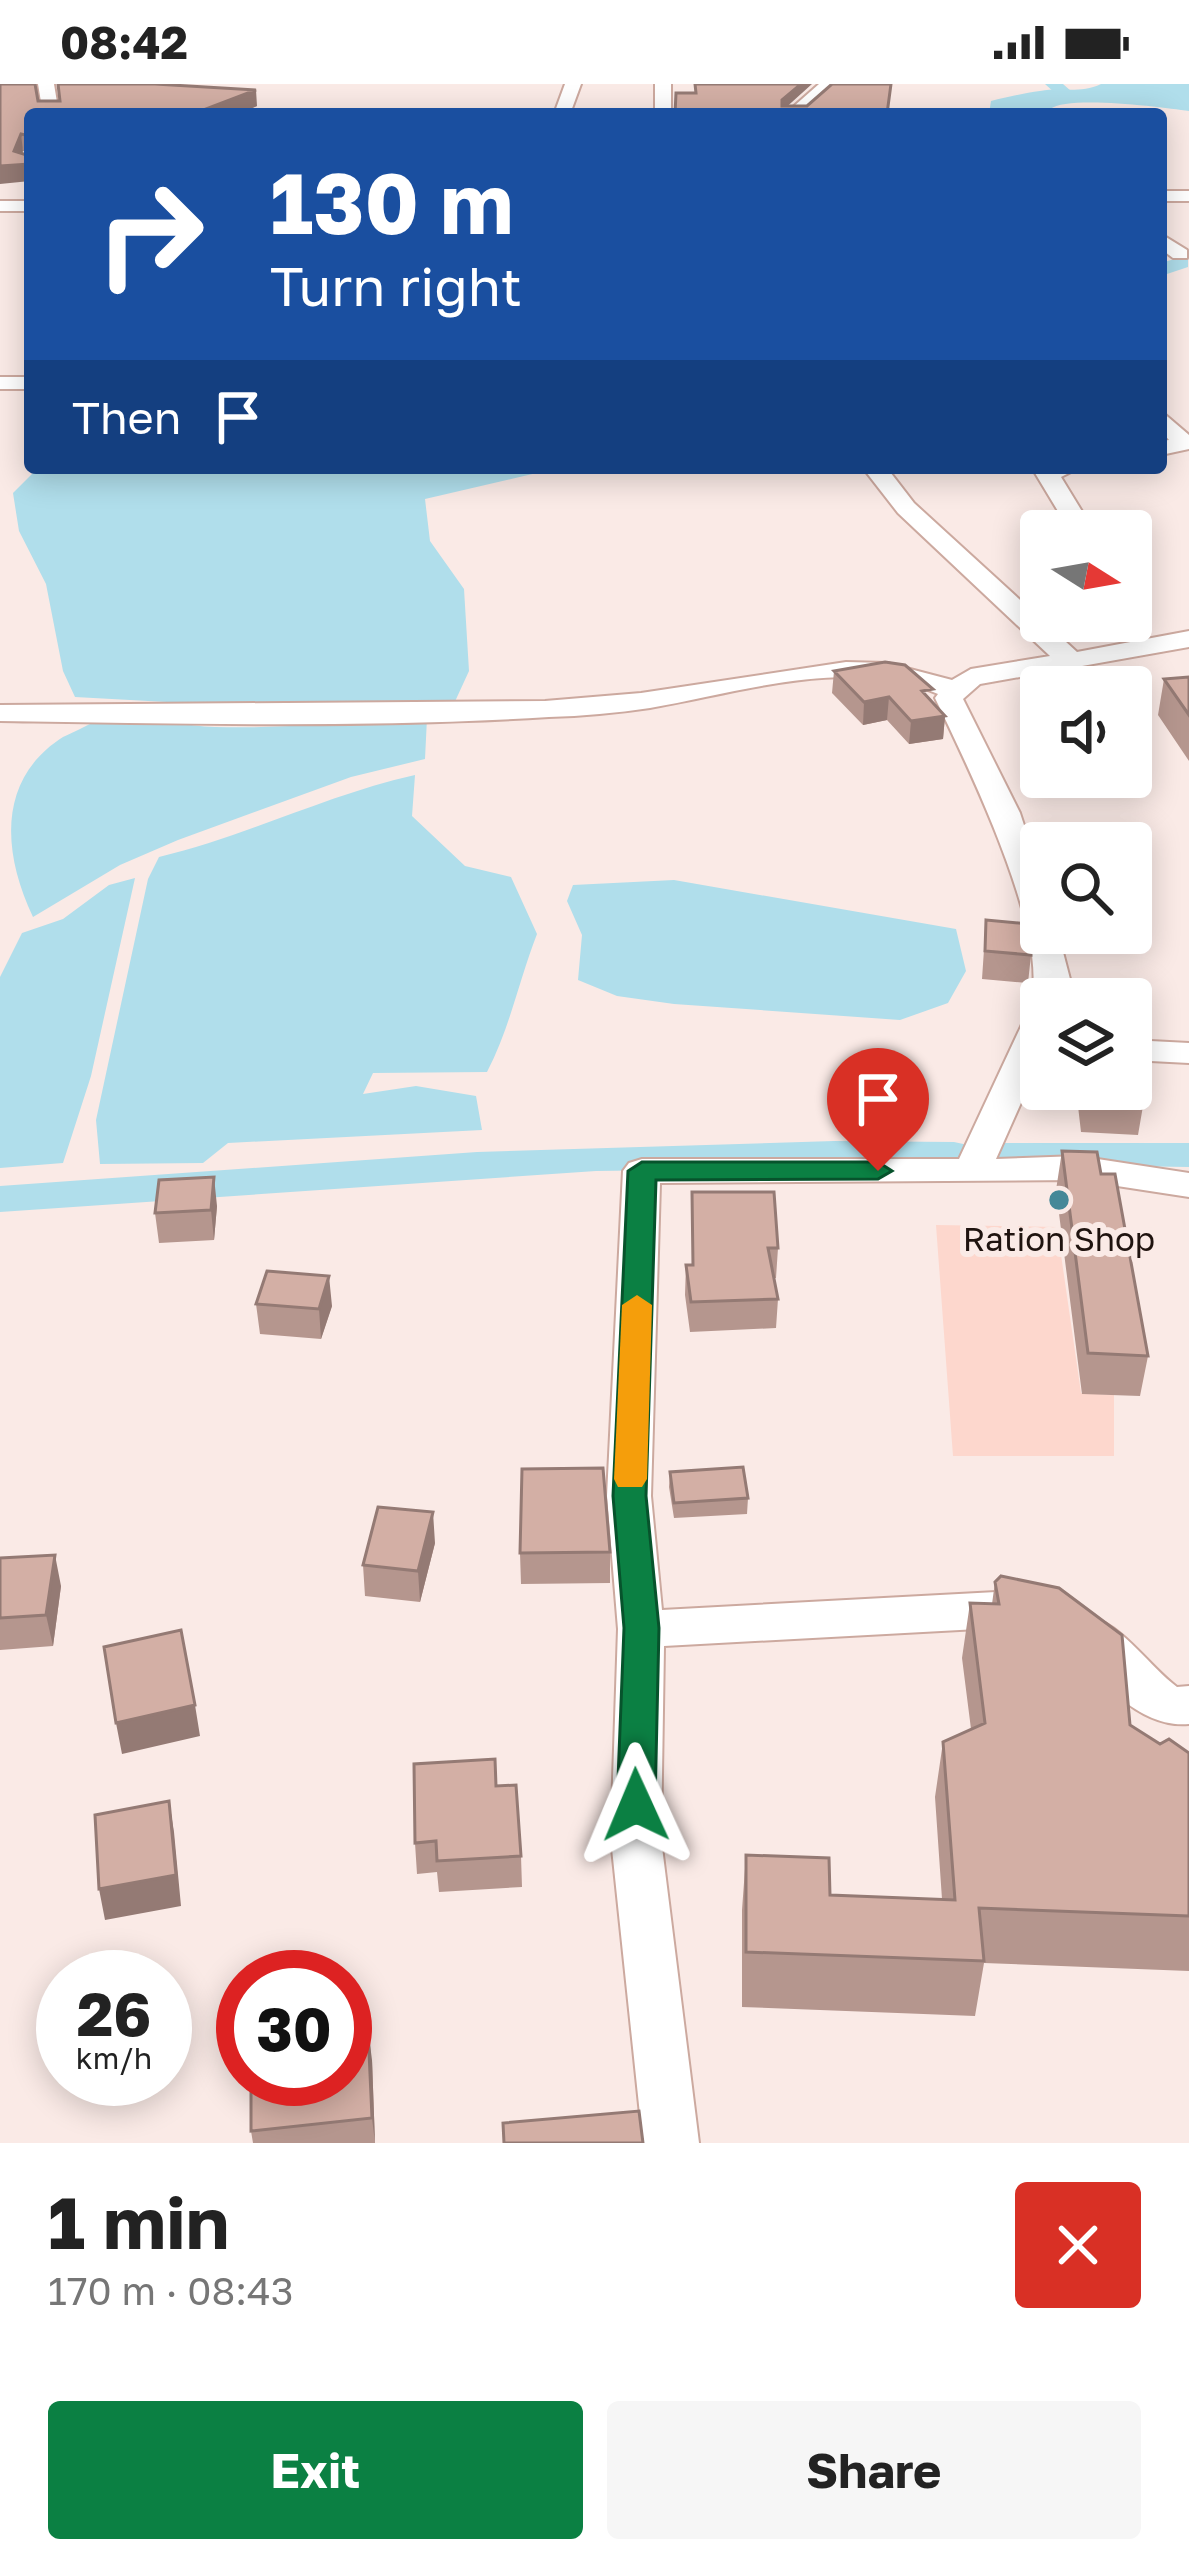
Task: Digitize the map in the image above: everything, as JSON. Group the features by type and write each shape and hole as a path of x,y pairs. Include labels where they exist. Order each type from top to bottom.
{"street":[{"path":"800,108 828,84"},
{"path":"1167,244 1180,254"},
{"path":"1167,423 1184,443 1167,447"},
{"path":"880,474 906,508 1020,608"},
{"path":"1048,474 1069,510"},
{"path":"1020,860 1005,813 949,698 971,677 1189,638"},
{"path":"1054,642 1071,661"},
{"path":"0,713 477,713 641,700 729,682 859,672 914,674 938,680 955,692"},
{"path":"1152,1051 1189,1053"},
{"path":"972,1171 1020,1074"},
{"path":"671,2143 636,1839 641,1628 629,1496 642,1171 1078,1168 1189,1185"},
{"path":"641,1628 1006,1608 1052,1612 1075,1622 1103,1644 1132,1679 1168,1707 1189,1705"}],"shaded area":[{"path":"936,1225 1057,1227 1081,1393 1114,1395 1114,1456 953,1456"}],"water":[{"path":"1101,84 1189,84 1189,111 1095,102 990,108 991,101 1034,92"},
{"path":"32,474 532,474 425,499 430,541 464,589 469,671 452,708 240,706 75,697 63,671 46,584 19,531 13,493"},
{"path":"118,718 241,727 427,718 425,759 351,777 178,840 120,865 33,917 15,865 12,816 27,772 63,737 95,722"},
{"path":"415,775 412,816 465,866 511,877 537,934 487,1072 373,1073 363,1094 416,1086 476,1096 482,1130 228,1143 203,1163 100,1164 96,1120 148,879 159,857"},
{"path":"135,878 91,1076 63,1163 0,1168 0,977 22,933 63,919 109,885"},
{"path":"674,880 956,929 966,971 948,1003 900,1020 674,1004 617,996 578,980 582,935 567,901 573,885"}],"building":[{"path":"0,84 35,84 38,101 60,101 58,84 256,90 209,108 24,108 24,135 14,151 24,154 24,164 0,166"},
{"path":"695,84 801,84 782,100 782,106 807,106 832,84 891,84 888,108 675,108 676,93 696,93"},
{"path":"885,662 905,665 933,689 922,691 945,716 911,721 889,697 864,702 834,671"},
{"path":"1189,677 1189,715 1164,679"},
{"path":"986,920 1020,923 1020,954 1031,955 985,951"},
{"path":"1062,1151 1097,1152 1101,1174 1115,1174 1148,1356 1088,1353"},
{"path":"214,1177 211,1210 155,1213 159,1180"},
{"path":"692,1192 774,1192 778,1248 768,1248 778,1299 691,1302 686,1265 693,1265"},
{"path":"267,1271 329,1276 319,1309 256,1304"},
{"path":"743,1467 748,1498 674,1503 670,1472"},
{"path":"603,1468 610,1552 520,1553 522,1469"},
{"path":"378,1507 433,1512 418,1571 363,1565"},
{"path":"55,1555 46,1615 0,1618 0,1558"},
{"path":"1001,1576 1059,1588 1122,1635 1130,1725 1160,1744 1169,1739 1189,1753 1189,1916 979,1908 984,1961 746,1952 746,1855 829,1858 830,1895 955,1900 943,1742 985,1723 970,1603 999,1604 995,1582"},
{"path":"181,1630 195,1705 116,1723 104,1647"},
{"path":"495,1759 496,1786 516,1785 521,1856 437,1861 436,1841 415,1843 414,1764"},
{"path":"169,1801 176,1875 99,1889 95,1815"},
{"path":"251,2106 371,2106 372,2118 251,2131"},
{"path":"639,2111 643,2143 504,2143 503,2123"}],"waterway":[{"path":"1053,84 1072,99"},
{"path":"1167,268 1181,263"},
{"path":"0,1199 596,1159 954,1154"},
{"path":"1005,1155 1189,1155"}],"slow traffic":[{"path":"630,1479 637,1305"}],"place":[{"name":"Ration Shop","path":"1059,1200"}],"route":[{"path":"636,1805 641,1628 629,1496 642,1171 878,1171"}]}
